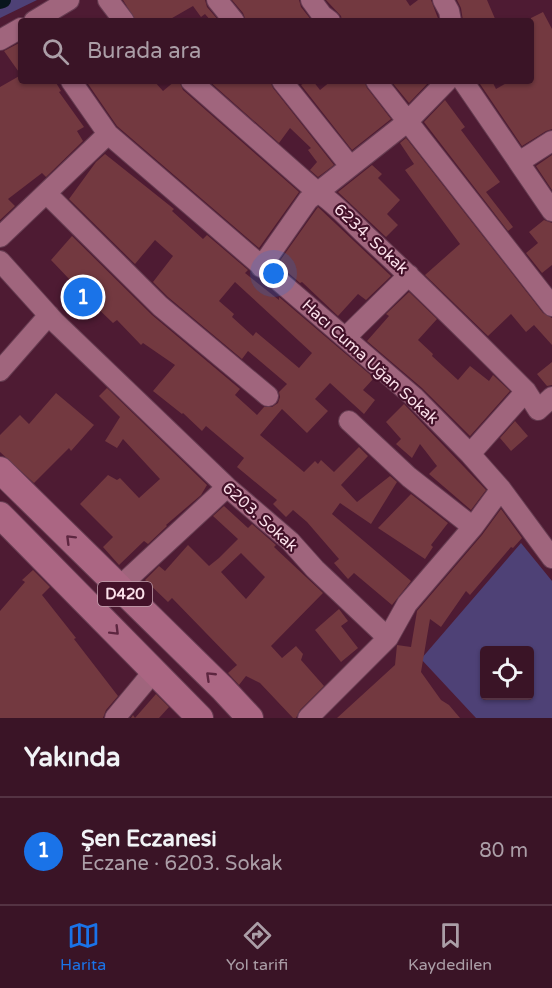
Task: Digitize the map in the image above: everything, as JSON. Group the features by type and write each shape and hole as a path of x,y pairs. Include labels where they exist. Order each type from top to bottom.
{"main road":[{"name":"D420","path":"0,470 250,718"},
{"name":"D420","path":"0,515 200,718"}],"street":[{"path":"39,18 69,0"},
{"path":"108,0 122,18"},
{"path":"217,0 232,18"},
{"path":"311,0 326,18"},
{"path":"443,0 450,18"},
{"path":"0,40 18,30"},
{"name":"Hacı Cuma Uğan Sokak","path":"72,84 108,134 414,397 501,489 552,558"},
{"name":"6234. Sokak","path":"194,84 316,191 328,198 526,391 545,403"},
{"path":"284,84 350,166"},
{"path":"378,84 552,306"},
{"path":"261,267 292,221 316,191 407,122 444,84"},
{"path":"465,84 552,211"},
{"path":"0,237 108,134"},
{"path":"519,162 552,141"},
{"path":"47,194 160,306 268,396"},
{"name":"6203. Sokak","path":"0,261 49,315 227,487 290,541 315,569 388,639"},
{"path":"346,337 409,275"},
{"path":"0,371 49,315"},
{"path":"470,454 526,391"},
{"path":"349,421 409,477 473,527"},
{"path":"119,587 227,487"},
{"path":"308,718 388,639 407,604 473,527 501,489"},
{"path":"115,718 154,671"}],"shaded area":[{"path":"0,0 37,0 0,18"},
{"path":"521,543 552,581 552,718 476,718 421,659"}],"building":[{"path":"123,0 205,0 207,7 216,18 208,18 205,14 201,17 193,6 172,18 134,18"},
{"path":"232,0 299,0 301,7 310,18 245,18"},
{"path":"326,0 406,0 410,6 418,0 431,0 438,18 341,18"},
{"path":"457,0 487,0 495,18 463,18"},
{"path":"543,12 552,29 552,129 522,146 480,84 494,84 496,89 505,84 534,84 534,18 531,18"},
{"path":"18,44 18,71 4,51"},
{"path":"18,77 18,84 57,84 61,91 59,92 84,127 77,131 83,141 46,177 42,173 8,199 15,206 0,220 0,87"},
{"path":"88,84 157,84 163,91 171,84 180,84 183,90 299,192 259,248 117,126"},
{"path":"212,84 271,84 334,165 318,177 310,170 317,162 308,150 311,148 290,128 279,143"},
{"path":"315,84 320,90 327,84 365,84 391,119 352,150 301,85"},
{"path":"393,84 427,84 409,103"},
{"path":"445,100 465,127 461,130 500,182 486,192 513,227 508,231 424,122"},
{"path":"406,138 543,313 552,318 552,345 534,325 526,332 511,314 488,336 425,275 460,244 405,170 414,164 400,143"},
{"path":"105,154 174,209 172,211 203,239 207,235 248,270 245,273 279,300 279,297 374,378 363,390 375,400 364,414 330,383 315,399 328,411 307,433 282,409 260,435 304,472 315,461 318,464 321,460 334,472 359,447 368,456 341,485 357,502 390,476 397,482 371,524 340,503 332,514 411,581 392,605 354,573 348,579 334,563 339,559 307,522 293,510 286,517 273,504 277,500 237,467 244,458 206,426 202,431 183,413 153,391 175,365 143,343 141,345 117,320 113,323 51,260 72,236 152,315 240,389 235,395 257,415 264,407 272,407 278,403 279,392 287,384 248,351 242,359 153,282 173,256 155,240 135,264 69,199 96,162","holes":["235,282 312,353 299,368 256,332 253,336 232,317 234,314 219,301"]},
{"path":"552,155 552,190 536,166"},
{"path":"372,165 382,174 378,178 400,200 387,214 398,225 386,237 338,192"},
{"path":"318,207 391,276 366,300 358,294 338,316 302,282 300,283 279,265"},
{"path":"544,220 552,223 552,265 542,273 526,253 538,243 529,232"},
{"path":"409,292 437,319 418,340 433,354 432,356 458,380 470,366 489,381 493,375 510,391 470,436 422,388 367,341 389,316 386,314"},
{"path":"552,362 552,385 547,386 537,374"},
{"path":"107,388 207,485 201,495 148,544 144,541 119,565 103,547 113,537 80,504 108,475 117,480 120,478 139,498 160,479 123,439 117,448 105,441 120,417 99,396"},
{"path":"56,393 94,425 71,451 69,448 34,483 0,452 0,435 20,415 29,424"},
{"path":"404,404 486,490 471,510 429,474 437,466 420,444 412,458 396,444 401,439 386,422"},
{"path":"515,421 528,436 511,451 500,438"},
{"path":"411,494 448,523 431,545 433,547 425,559 378,528"},
{"path":"224,506 248,528 252,524 323,593 271,646 282,658 296,646 303,654 301,660 324,686 300,710 296,718 293,718 260,683 246,676 239,685 228,673 237,665 172,598 168,602 145,580 159,566 165,571 188,545 209,566 219,558 238,539 213,516","holes":["241,553 265,577 246,599 221,572"]},
{"path":"501,509 522,538 513,548 511,547 470,595 466,591 441,627 430,619 421,672 441,700 449,705 460,718 337,718 395,665 397,645 411,647 417,611 482,535"},
{"path":"33,570 50,587 42,595 118,696 106,710 103,718 0,718 0,611 25,582 22,580"},
{"path":"339,609 348,621 341,626 358,648 341,662 315,630"},
{"path":"156,694 169,707 159,718 135,718"}],"place":[{"name":"Şen Eczanesi","path":"83,297"}]}
